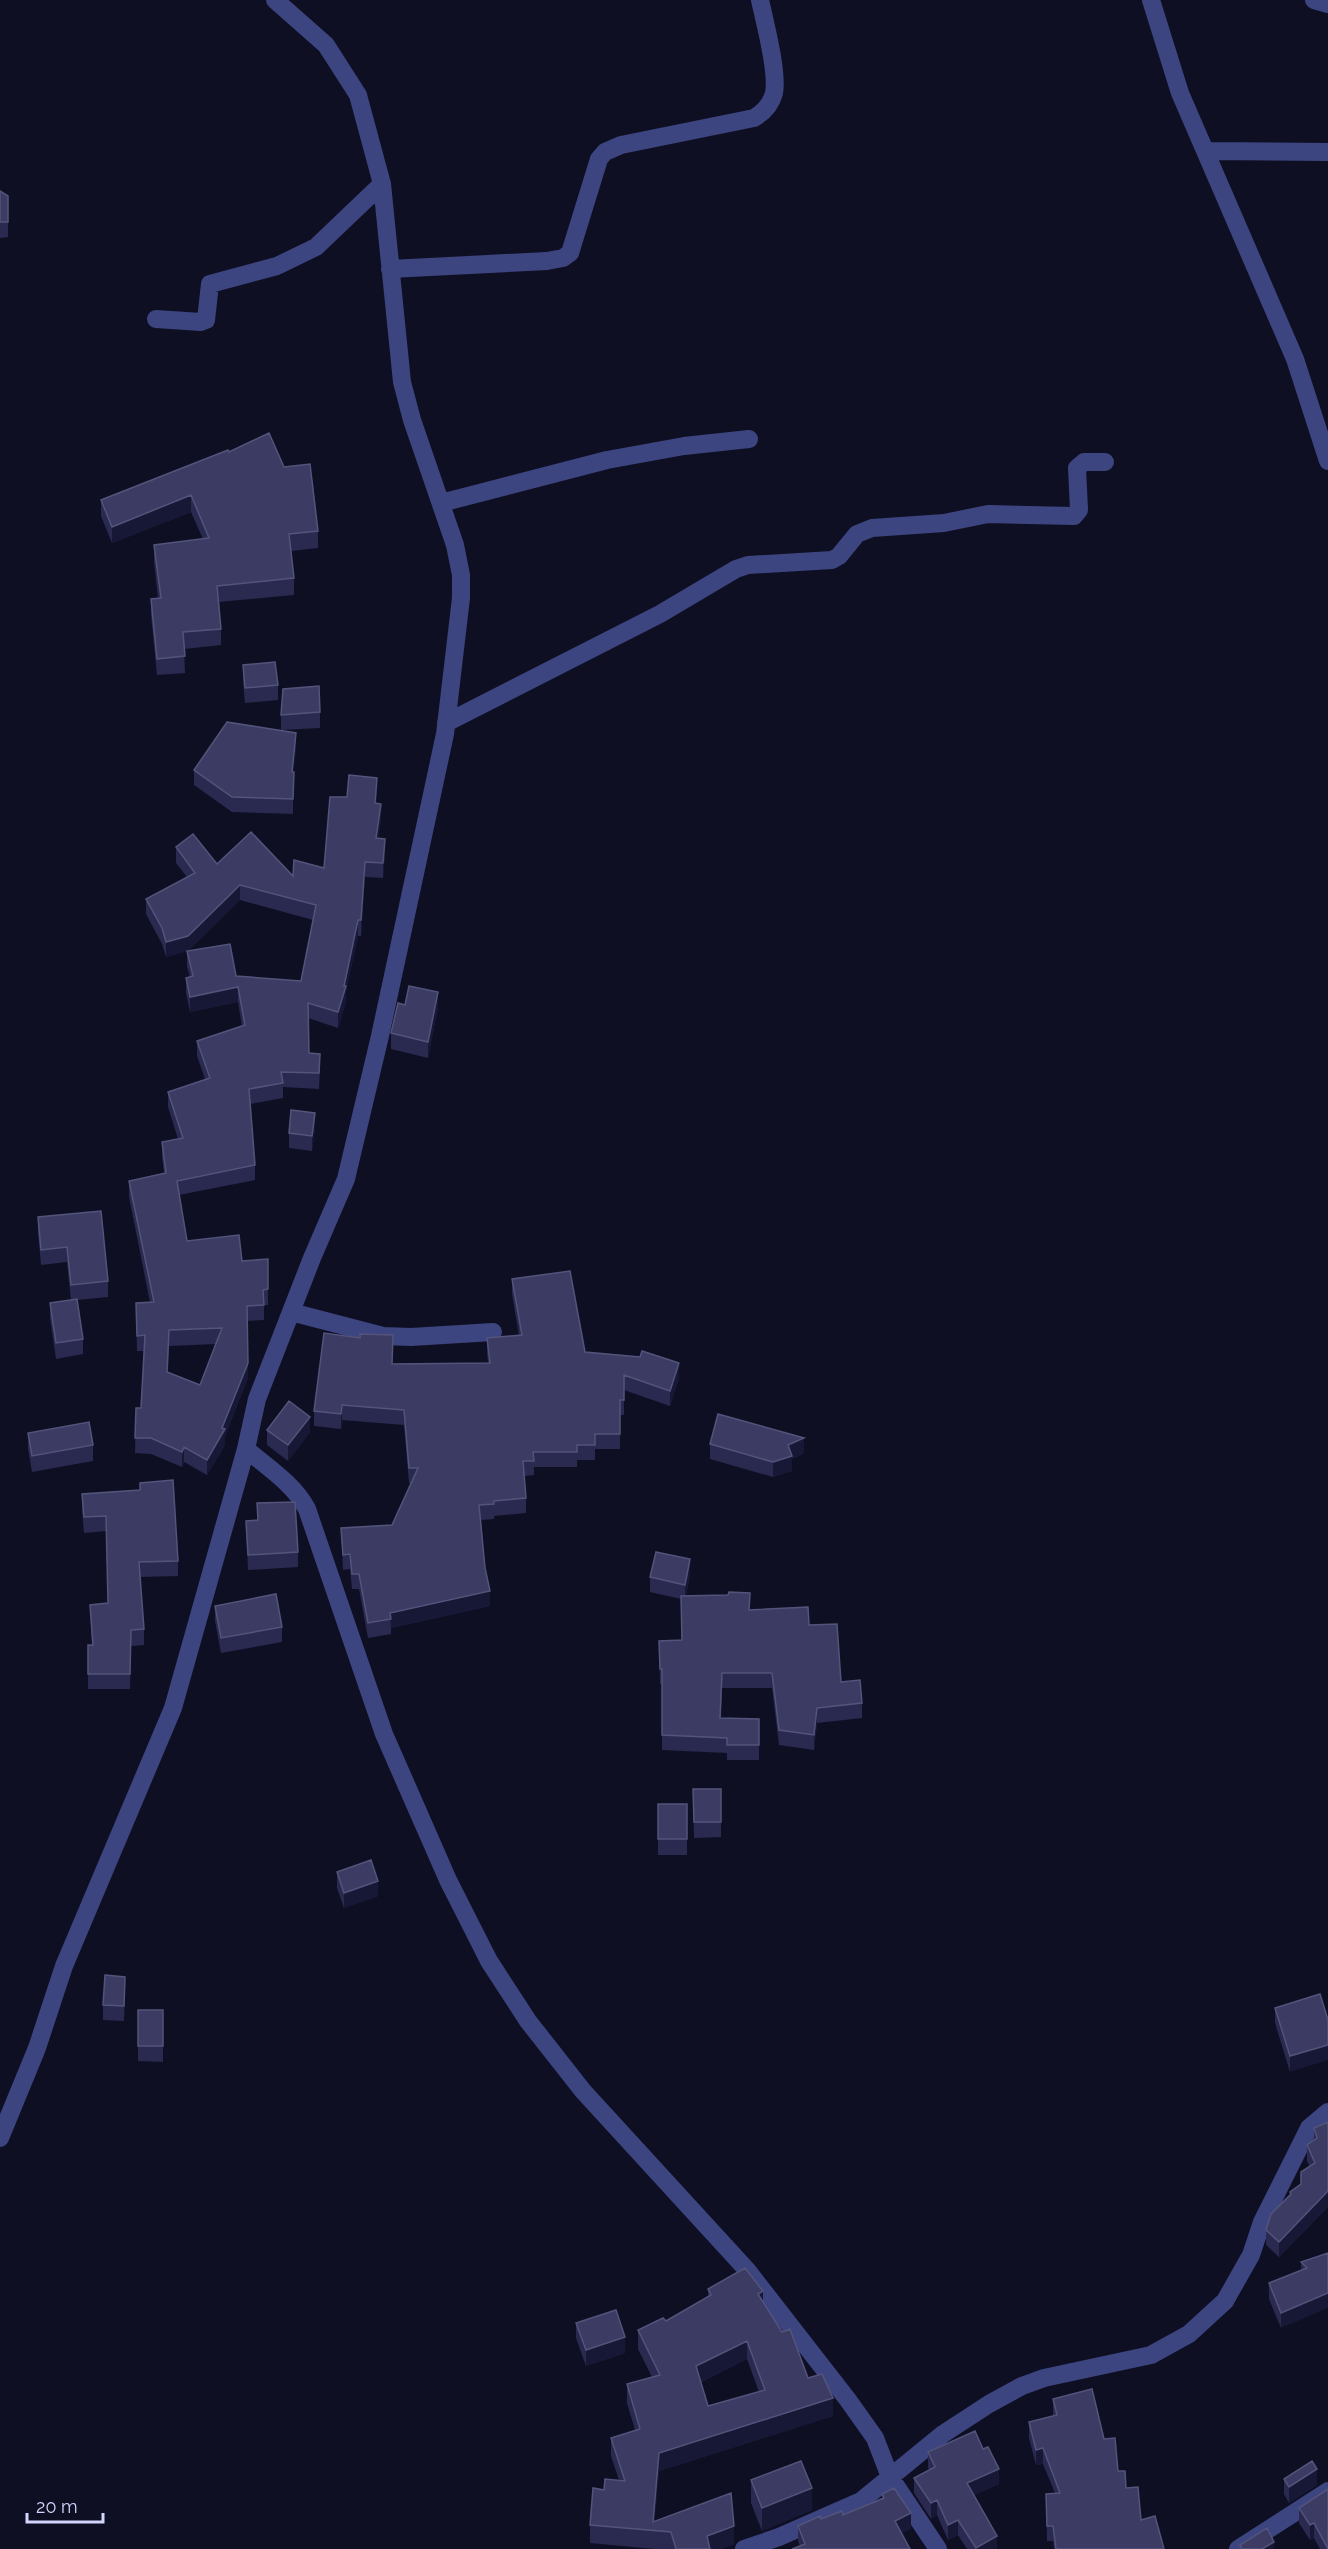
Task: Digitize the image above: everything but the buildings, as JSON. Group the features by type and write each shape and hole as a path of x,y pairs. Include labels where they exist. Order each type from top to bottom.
{"street":[{"path":"0,2138 37,2048 64,1966 174,1708 246,1449 257,1399 346,1179 380,1036 446,723 461,598 461,575 455,544 412,420 402,382 382,184 358,94 326,45 275,0"},
{"path":"390,269 547,261 563,258 570,253 599,159 605,152 621,145 754,118 763,113 770,104 775,82 760,0"},
{"path":"1151,0 1180,93 1295,359 1328,460"},
{"path":"1314,0 1328,4"},
{"path":"1205,151 1328,152"},
{"path":"156,319 201,322 206,320 210,284 277,266 316,247 382,184"},
{"path":"441,503 607,460 684,446 749,440"},
{"path":"446,723 660,614 736,569 748,565 832,560 839,556 857,534 872,528 944,523 988,514 1074,516 1078,510 1077,468 1084,462 1105,462"},
{"path":"291,1312 383,1336 411,1337 492,1332"},
{"path":"246,1449 301,1497 307,1509 384,1734 448,1880 489,1961 528,2021 583,2091 747,2270 848,2400 875,2438 890,2477 938,2549"},
{"path":"744,2549 779,2537 861,2501 943,2434 1022,2386 1044,2378 1151,2355 1189,2334 1225,2301 1251,2255 1262,2222 1309,2128 1328,2112"},
{"path":"1238,2549 1328,2492"}]}
